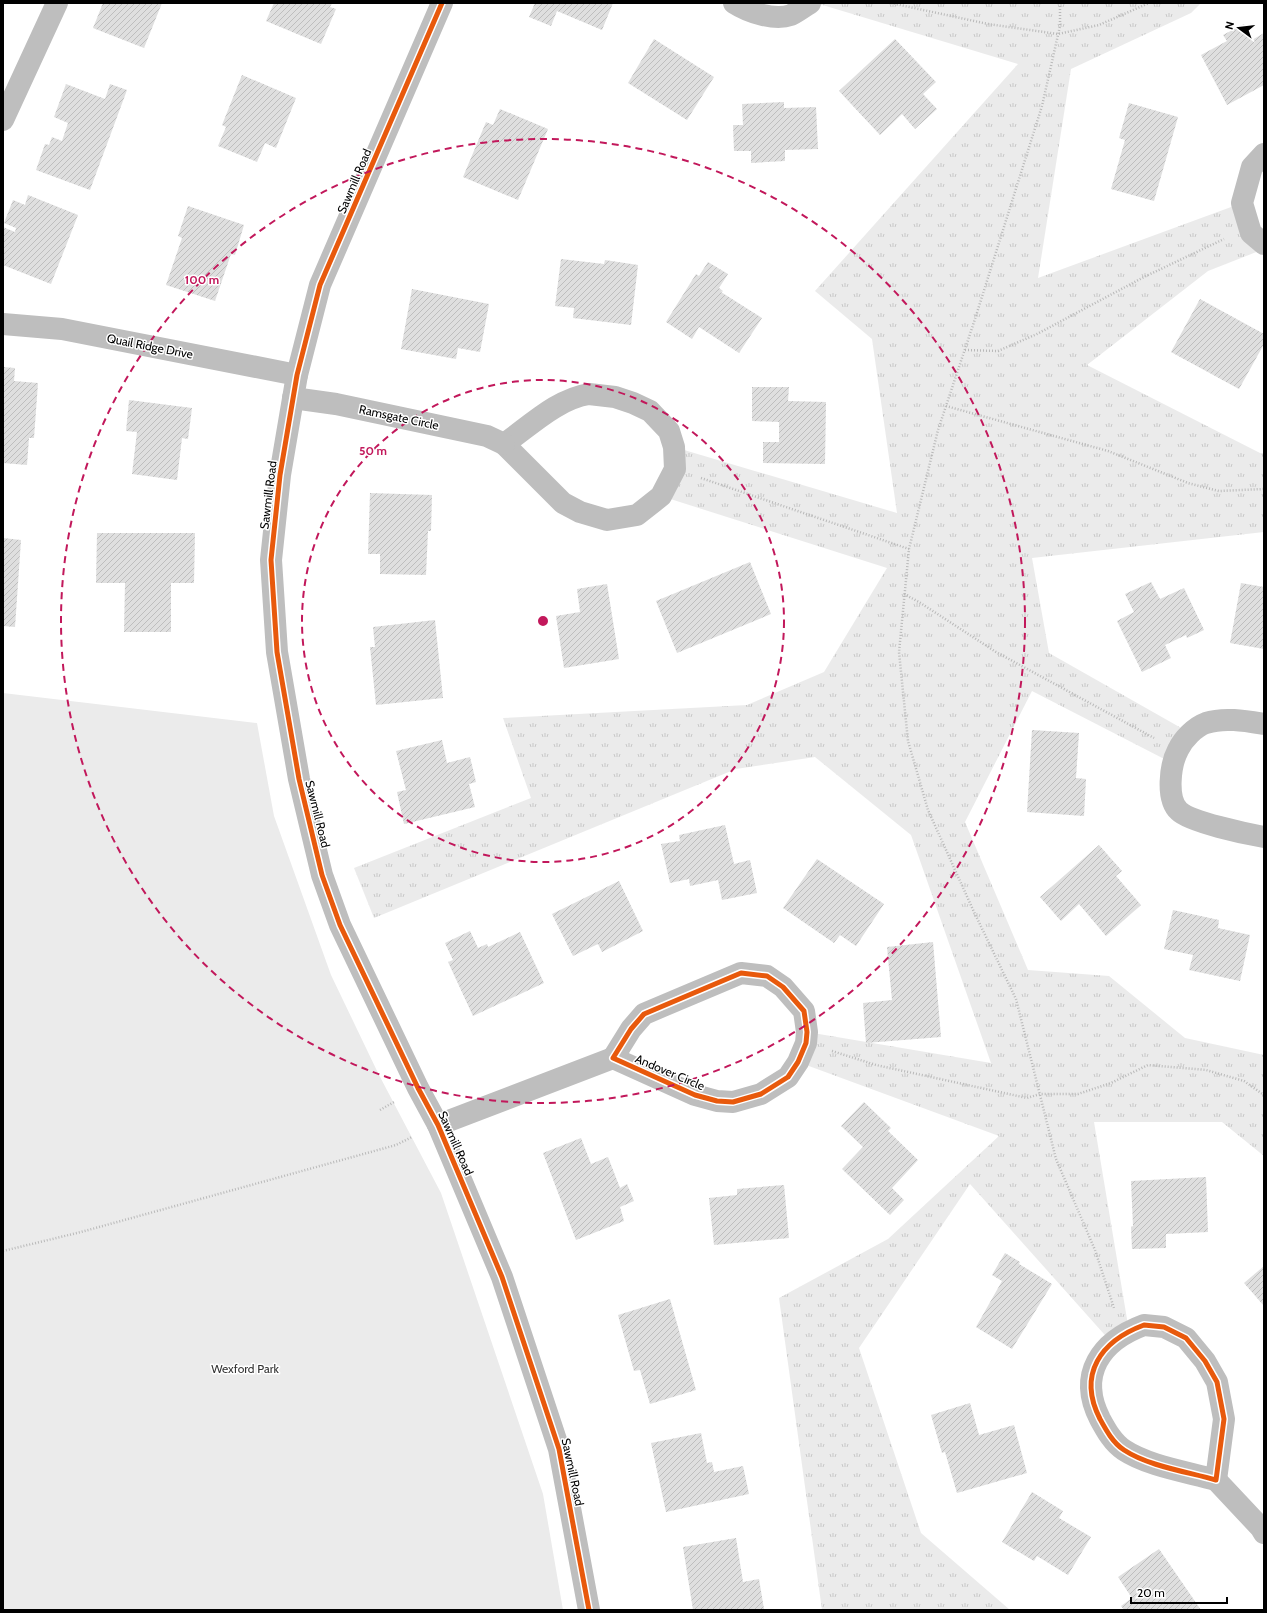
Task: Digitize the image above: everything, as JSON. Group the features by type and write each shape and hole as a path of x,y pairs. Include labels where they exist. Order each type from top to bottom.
{"street":[{"path":"3,120 57,3"},
{"name":"Sawmill Road","path":"442,3 320,285 297,375 280,475 271,560 277,652 299,779 322,875 340,925 418,1088 438,1125 502,1277 559,1449 589,1610"},
{"path":"734,3 757,12 774,16 791,15 810,3"},
{"path":"1264,154 1252,167 1242,204 1251,233 1264,244"},
{"name":"Quail Ridge Drive","path":"3,324 62,329 297,375"},
{"name":"Ramsgate Circle","path":"293,398 336,404 487,436 504,444 563,503 580,512 607,520 637,515 661,496 674,469 674,447 669,431 650,411 633,403 614,397 589,394 577,396 557,406 504,444"},
{"path":"1264,724 1231,720 1206,723 1190,733 1177,750 1171,772 1170,794 1179,811 1198,821 1264,837"},
{"name":"Andover Circle","path":"741,973 767,976 784,987 804,1011 808,1032 806,1043 798,1062 788,1078 761,1094 733,1102 717,1101 695,1095 613,1058 631,1029 644,1014 741,973"},
{"path":"438,1125 613,1058"},
{"path":"1216,1480 1224,1419 1217,1382 1205,1361 1186,1338 1164,1327 1144,1325 1128,1331 1112,1343 1097,1361 1093,1372 1091,1395 1107,1433 1122,1449 1139,1459 1216,1480 1264,1533"}],"path":[{"path":"891,3 988,24 1058,34 1099,25 1149,3"},
{"path":"1060,3 1060,26 1042,106 965,350 938,430 909,549 899,652 908,741 928,810 974,912 1016,998 1056,1158 1095,1250 1122,1336"},
{"path":"965,350 998,351 1037,334 1144,277 1249,227"},
{"path":"946,406 1108,451 1188,483 1219,491 1264,489"},
{"path":"674,469 909,549"},
{"path":"904,594 919,602 996,652 1177,750"},
{"path":"806,1043 876,1065 1026,1098 1040,1094 1078,1094 1111,1083 1148,1065 1206,1070 1244,1082 1264,1095"},
{"path":"3,1250 81,1232 396,1145 438,1125"}],"green space":[{"path":"816,3 1201,3 1191,13 1071,69 1038,278 1242,203 1264,249 1208,271 1087,365 1260,453 1264,453 1264,532 1032,558 1049,653 1190,733 1174,764 1032,691 965,822 1028,970 1109,976 1185,1038 1264,1055 1264,1156 1222,1122 1094,1122 1129,1331 1112,1343 970,1184 859,1348 921,1533 1010,1610 822,1610 779,1298 888,1239 999,1136 798,1062 807,1032 991,1063 911,835 815,757 736,769 374,918 354,868 531,798 503,718 747,705 824,672 887,568 661,496 674,447 897,513 872,339 815,291 1018,64"},
{"name":"Wexford Park","path":"3,693 257,723 274,816 331,975 378,1073 441,1193 543,1494 563,1610 3,1610"}],"building":[{"path":"103,3 162,3 144,48 93,28"},
{"path":"274,3 332,3 330,7 336,9 321,44 266,21"},
{"path":"535,3 613,3 602,30 557,11 551,26 529,17"},
{"path":"1244,24 1252,40 1264,33 1264,85 1227,105 1201,55 1227,41 1223,35"},
{"path":"654,39 714,77 687,120 628,83"},
{"path":"895,39 936,82 923,94 937,109 915,129 902,114 880,135 839,91"},
{"path":"242,75 296,98 276,148 265,143 257,162 218,146 226,127 222,125"},
{"path":"66,84 105,99 110,84 127,90 90,190 36,170 45,144 49,145 52,137 62,141 68,123 54,117"},
{"path":"784,102 784,108 816,107 818,149 785,150 785,161 751,163 751,151 734,151 733,125 743,125 742,104"},
{"path":"1129,103 1178,117 1154,201 1111,189 1125,140 1119,138"},
{"path":"500,109 548,129 518,200 463,177 486,122 493,125"},
{"path":"28,195 78,215 51,284 3,265 3,227 15,232 16,228 4,223 13,200 25,205"},
{"path":"188,206 244,225 235,255 231,254 215,301 166,285 182,238 178,236"},
{"path":"561,259 604,264 605,260 638,265 631,325 573,318 574,308 555,306"},
{"path":"708,262 728,274 719,288 723,291 721,292 762,318 739,353 699,327 692,339 666,322 696,274 699,276"},
{"path":"412,289 489,304 480,352 458,348 456,359 401,349"},
{"path":"1200,299 1264,334 1264,344 1239,389 1171,352"},
{"path":"3,367 15,368 14,381 38,383 34,438 29,438 27,465 3,463"},
{"path":"752,387 789,387 788,401 826,402 825,464 763,463 763,442 779,442 779,422 752,421"},
{"path":"129,400 192,408 188,439 182,438 177,480 132,474 137,432 126,431"},
{"path":"370,493 432,495 431,531 428,531 426,575 380,574 380,554 368,554"},
{"path":"97,533 195,533 194,583 171,583 171,632 124,632 125,583 96,583"},
{"path":"3,538 21,540 15,627 3,626"},
{"path":"750,562 771,614 677,653 656,601"},
{"path":"1151,582 1160,599 1184,588 1204,630 1187,638 1186,635 1165,645 1171,658 1142,672 1117,621 1134,612 1125,594"},
{"path":"1241,583 1264,587 1264,649 1230,643"},
{"path":"607,584 619,659 564,668 556,616 580,612 577,589"},
{"path":"435,620 443,698 376,705 370,647 375,647 373,627"},
{"path":"1032,730 1079,733 1076,778 1086,779 1084,816 1027,812"},
{"path":"442,740 447,763 470,757 476,782 469,784 475,807 404,824 397,792 406,790 396,751"},
{"path":"725,825 734,864 750,860 757,893 722,900 718,880 690,886 689,879 670,883 661,844 680,841 679,835"},
{"path":"1099,845 1122,871 1116,876 1141,905 1106,936 1079,904 1061,921 1040,897"},
{"path":"817,859 884,904 856,946 840,935 834,943 783,908"},
{"path":"619,881 643,931 602,952 598,944 573,956 552,914"},
{"path":"1173,910 1219,920 1218,928 1250,935 1240,981 1189,970 1193,955 1164,949"},
{"path":"470,931 478,948 487,944 488,947 520,932 544,983 473,1016 448,962 453,960 445,943"},
{"path":"933,942 941,1037 866,1043 863,1003 892,1000 887,947"},
{"path":"864,1102 891,1128 888,1131 918,1160 892,1188 904,1200 890,1215 842,1169 863,1147 841,1126"},
{"path":"581,1138 591,1164 608,1157 620,1188 627,1184 634,1201 620,1207 624,1221 576,1240 543,1153"},
{"path":"1206,1177 1208,1232 1166,1234 1166,1248 1132,1249 1131,1227 1133,1226 1131,1181"},
{"path":"784,1185 789,1238 714,1245 709,1198 737,1195 737,1189"},
{"path":"1005,1253 1020,1262 1019,1264 1052,1284 1012,1349 976,1327 1002,1281 992,1275"},
{"path":"1264,1266 1264,1306 1244,1283"},
{"path":"670,1299 696,1390 650,1404 640,1370 634,1371 618,1315"},
{"path":"970,1403 979,1435 1014,1425 1027,1473 957,1493 945,1452 942,1453 931,1415"},
{"path":"701,1433 707,1463 712,1462 714,1472 743,1466 749,1494 666,1512 651,1443"},
{"path":"1032,1492 1063,1511 1059,1518 1091,1537 1068,1575 1037,1556 1034,1561 1002,1542"},
{"path":"736,1538 743,1582 759,1579 764,1609 693,1610 683,1547"},
{"path":"1159,1549 1201,1610 1124,1610 1121,1606 1132,1598 1118,1577"}],"cycle path":[{"path":"442,3 320,285 297,375 280,475 271,560 277,652 299,779 322,875 340,925 418,1088 438,1125 502,1277 559,1449 589,1610"},
{"path":"741,973 767,976 783,987 804,1011 807,1032 806,1043 798,1062 788,1077 761,1094 733,1102 717,1101 695,1095 613,1058 631,1029 644,1014 741,973"},
{"path":"1144,1325 1164,1327 1186,1338 1205,1361 1217,1382 1224,1419 1216,1480 1168,1468 1134,1456 1116,1444 1100,1419 1094,1403 1091,1388 1092,1374 1097,1361 1105,1350 1116,1340 1144,1325"}]}
